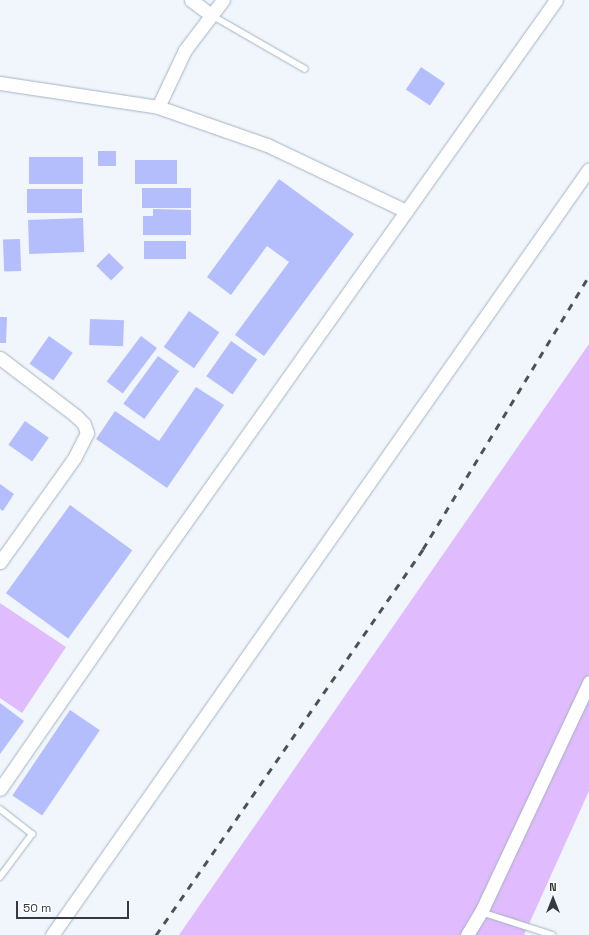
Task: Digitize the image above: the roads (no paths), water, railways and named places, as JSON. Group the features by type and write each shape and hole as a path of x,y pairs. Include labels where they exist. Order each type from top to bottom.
{"street":[{"path":"191,0 211,15"},
{"path":"158,107 185,50 224,0"},
{"path":"0,789 556,0"},
{"path":"1,84 158,107 267,145 406,211"},
{"path":"52,935 589,169"},
{"path":"0,358 76,416 84,424 87,433 75,457 0,562"},
{"path":"467,935 481,912 589,682"}],"lane":[{"path":"211,15 305,69"},
{"path":"0,810 32,834 0,877"},
{"path":"481,912 552,935"}],"railway":[{"path":"156,935 423,549 589,276"}]}
